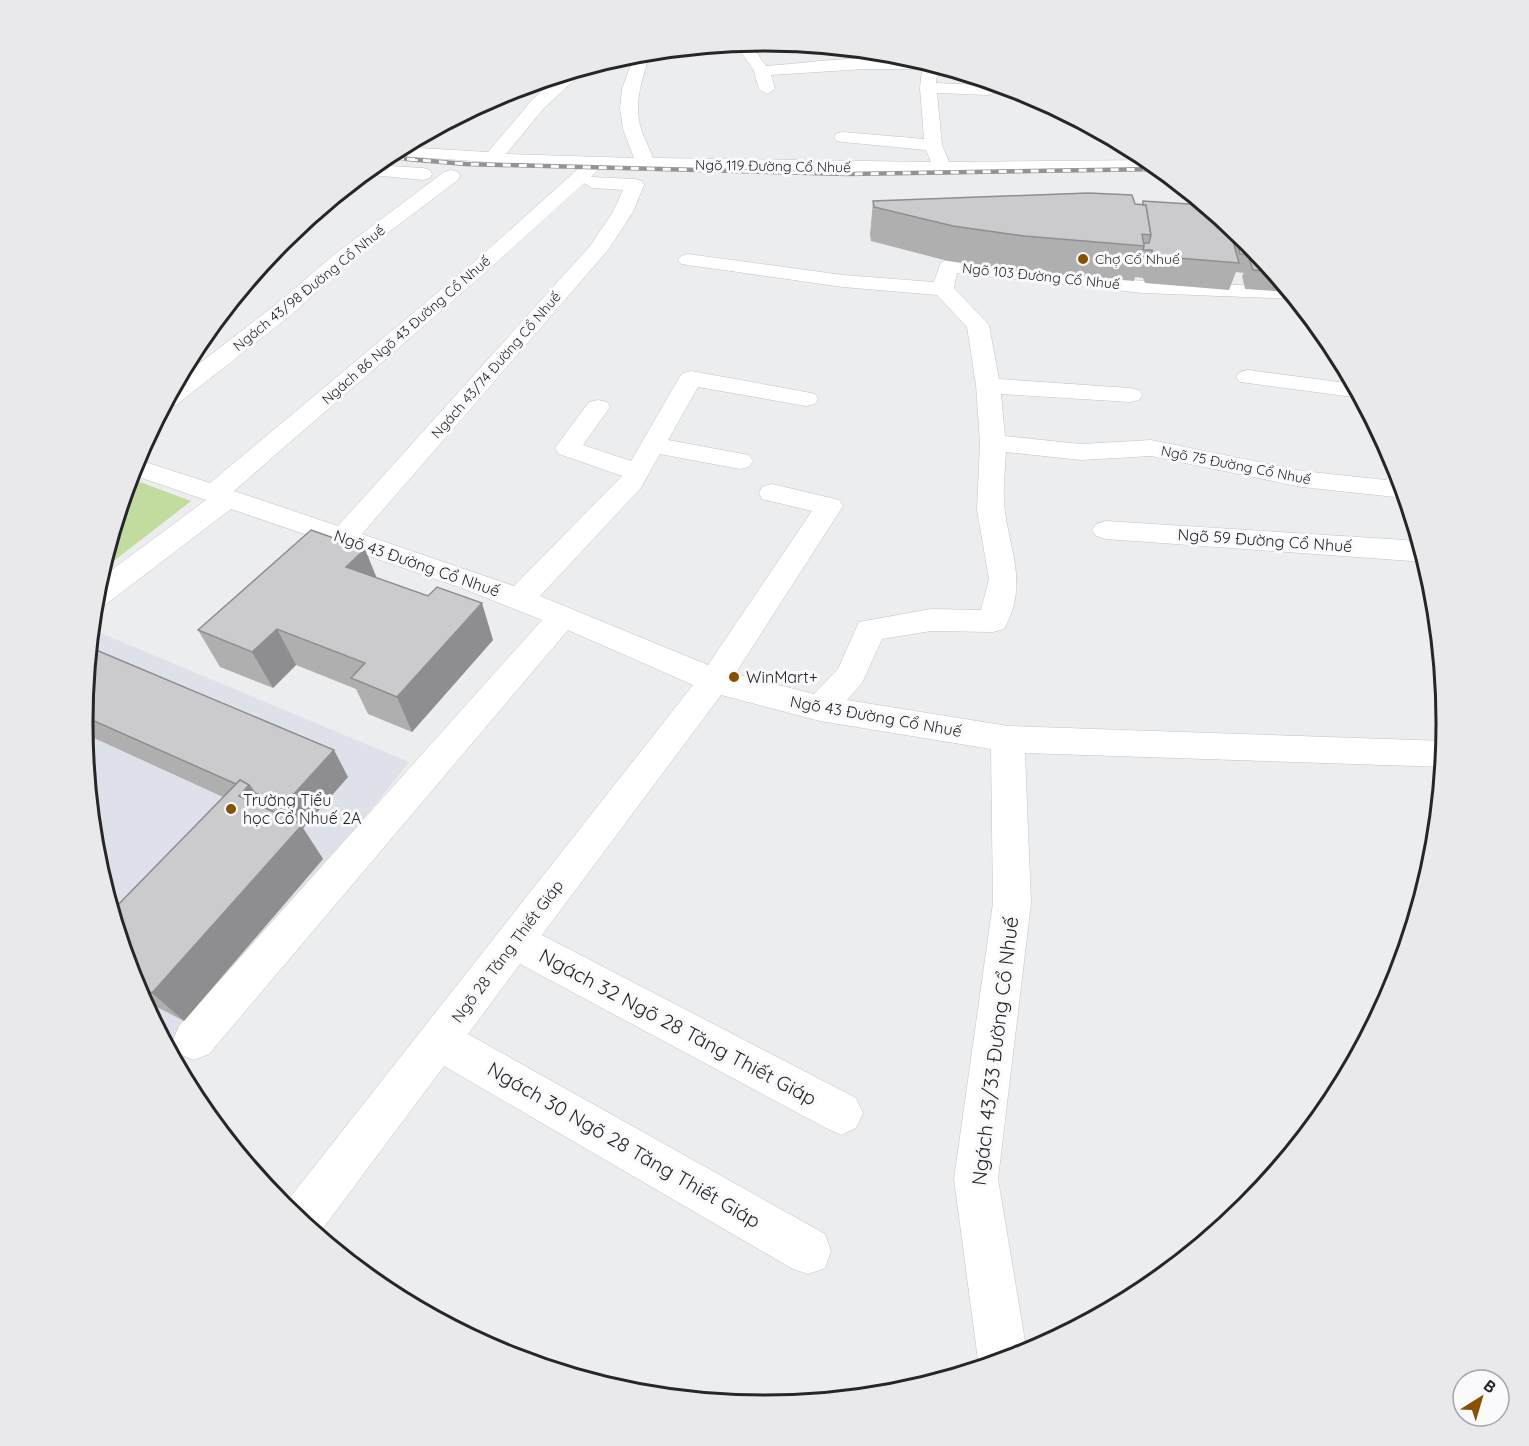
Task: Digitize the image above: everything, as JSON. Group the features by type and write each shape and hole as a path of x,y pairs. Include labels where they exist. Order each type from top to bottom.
{"street":[{"path":"748,51 762,71 767,89"},
{"path":"531,168 576,181 640,174 644,154 632,130 626,104 640,63"},
{"path":"762,71 896,64"},
{"path":"929,72 928,88 933,145 942,168"},
{"path":"493,158 538,103 561,83"},
{"path":"928,88 988,90"},
{"path":"843,137 933,145"},
{"name":"Ngõ 119 Đường Cổ Nhuế","path":"406,155 466,168 493,158 531,168 595,163 640,174 1140,165"},
{"name":"Ngách 86 Ngõ 43 Đường Cổ Nhuế","path":"106,588 220,496 595,163"},
{"path":"383,170 466,168"},
{"name":"Ngách 43/98 Đường Cổ Nhuế","path":"182,388 283,310 342,258 466,168"},
{"name":"Ngách 43/74 Đường Cổ Nhuế","path":"344,537 598,250 623,212 640,174"},
{"path":"688,260 843,281 943,289"},
{"name":"Ngõ 103 Đường Cổ Nhuế","path":"820,708 850,675 870,630 931,620 993,621 1004,579 991,510 993,443 988,385 978,325 943,289 948,267 1143,287 1281,294"},
{"path":"1248,377 1348,391"},
{"path":"519,599 631,483 691,378 806,399"},
{"path":"988,385 1130,395"},
{"path":"598,407 568,448 637,472"},
{"name":"Ngõ 75 Đường Cổ Nhuế","path":"993,443 1081,452 1151,448 1302,479 1394,489"},
{"path":"652,445 740,461"},
{"name":"Ngõ 43 Đường Cổ Nhuế","path":"143,469 519,599 714,681 820,708 1008,740 1435,754"},
{"name":"Ngõ 28 Tăng Thiết Giáp","path":"306,1214 714,681 829,506 772,493"},
{"name":"Ngõ 59 Đường Cổ Nhuế","path":"1106,530 1415,552"},
{"path":"194,1040 563,616"},
{"name":"Ngách 43/33 Đường Cổ Nhuế","path":"1002,1351 976,1179 1012,903 1008,740"},
{"name":"Ngách 32 Ngõ 28 Tăng Thiết Giáp","path":"515,941 841,1113"},
{"name":"Ngách 30 Ngõ 28 Tăng Thiết Giáp","path":"439,1040 808,1251"}],"shaded area":[{"name":"Trường Tiểu học Cổ Nhuế 2A","path":"98,632 409,762 179,1052 162,1020 128,939 105,854 94,767 94,679"}],"green space":[{"path":"138,481 191,501 112,563"}],"building":[{"path":"1088,193 1132,195 1135,204 1146,205 1151,235 1142,234 1144,246 1024,236 953,226 874,207 873,201"},
{"path":"1143,201 1191,204 1233,242 1239,263 1153,256 1152,250 1143,250 1144,243 1149,243 1151,235 1146,205 1143,205"},
{"path":"1238,246 1246,254 1240,254"},
{"path":"1249,258 1261,271 1253,270"},
{"path":"311,530 365,549 346,567 428,596 437,587 482,603 397,697 351,678 365,663 277,629 252,652 198,630"},
{"path":"97,650 334,750 283,806 255,793 249,785 240,780 236,784 93,720"},
{"path":"240,780 249,785 239,796 302,825 152,993 144,980 118,905"}],"railway":[{"path":"400,159 425,161"},
{"path":"407,159 465,164 848,174 1145,169"}],"place":[{"name":"Chợ Cổ Nhuế","path":"1083,259"},
{"name":"WinMart+","path":"734,677"},
{"name":"Trường Tiểu học Cổ Nhuế 2A","path":"231,809"}]}
